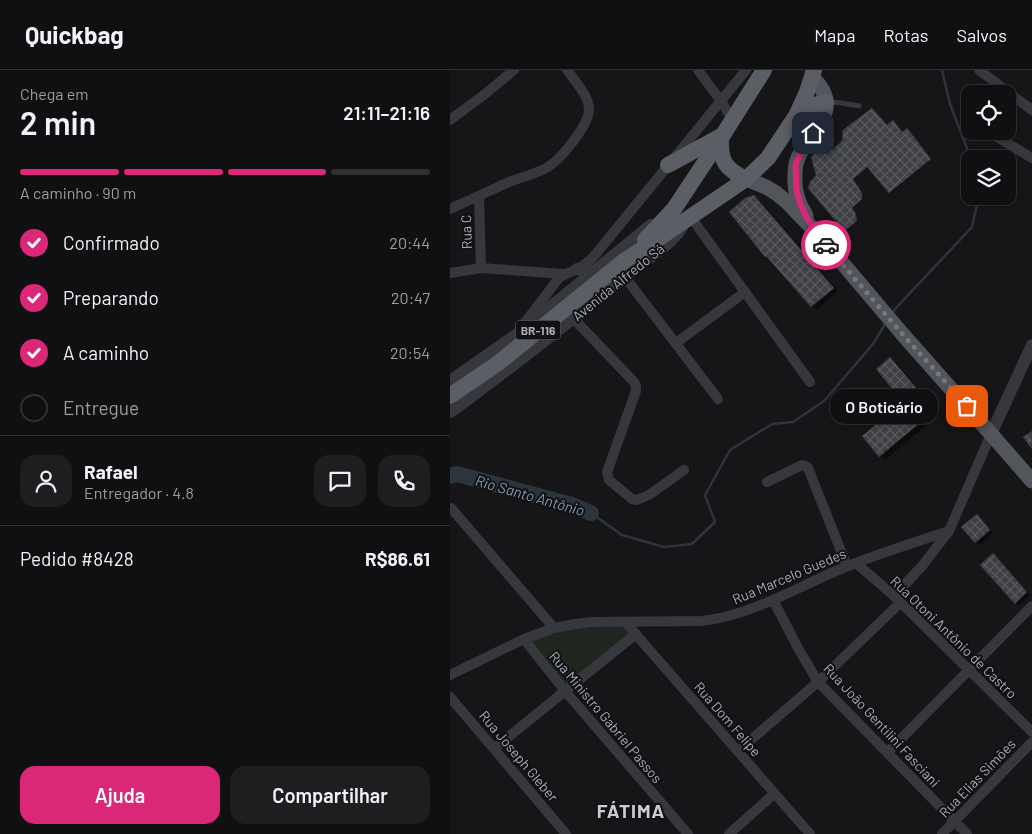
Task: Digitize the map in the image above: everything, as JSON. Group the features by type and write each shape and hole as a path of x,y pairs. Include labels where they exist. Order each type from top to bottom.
{"highway":[{"name":"BR-116","path":"625,269 683,215 732,119 764,70"},
{"name":"Avenida Alfredo Sá","path":"683,215 746,179 768,158 796,116 814,74"},
{"path":"796,116 814,105 826,102"},
{"path":"668,165 722,137"},
{"path":"722,137 721,151 723,160 728,168 746,179"},
{"name":"Avenida Alfredo Sá","path":"450,396 498,364 625,269"}],"main road":[{"path":"814,74 826,102 826,110 823,119 796,164 795,185 799,202 816,232"},
{"path":"746,179 776,193 816,232 905,337 1032,481"}],"street":[{"path":"450,120 514,70"},
{"path":"450,209 549,166 562,156 583,128 588,119 590,109 587,98 567,70"},
{"path":"698,70 732,119"},
{"path":"516,335 554,282 564,274 577,269 595,255 746,70"},
{"path":"979,70 1032,110"},
{"path":"1002,140 1032,158"},
{"name":"Rua C","path":"479,196 481,268"},
{"path":"683,215 745,292 810,382"},
{"name":"Avenida Alfredo Sá","path":"451,376 516,335 662,216 683,215"},
{"path":"450,274 481,268 564,274"},
{"path":"577,269 594,272"},
{"path":"625,269 676,343 718,399"},
{"name":"Avenida Alfredo Sá","path":"450,412 573,318 625,269"},
{"path":"676,343 745,292"},
{"path":"573,318 636,386 636,391 607,472 610,480 632,499 637,500 649,495 684,470"},
{"path":"738,751 818,682 897,600 949,531 1032,345"},
{"path":"767,482 802,465 808,468 852,564"},
{"path":"451,508 554,628"},
{"name":"Rua Marcelo Guedes","path":"450,675 524,639 554,628 575,624 702,621 737,614 773,600 852,564 949,531"},
{"name":"Rua Otoni Antônio de Castro","path":"852,564 897,600 1032,732"},
{"name":"Rua João Gentilini Fasciani","path":"773,600 818,682 967,834"},
{"path":"888,752 1032,606"},
{"name":"Rua Dom Felipe","path":"626,622 810,834"},
{"path":"495,748 636,634"},
{"name":"Rua Ministro Gabriel Passos","path":"524,639 688,834"},
{"name":"Rua Joseph Gleber","path":"450,697 566,834"},
{"name":"Rua Elias Simões","path":"942,834 1032,742"},
{"path":"729,834 774,794"}],"lane":[{"path":"826,102 859,106"}],"shaded area":[{"path":"620,624 629,635 564,688 528,642 556,629"}],"building":[{"path":"872,108 887,125 893,120 902,132 907,128 931,159 889,193 867,167 853,179 862,193 862,199 852,208 857,221 846,230 839,225 808,188 816,175 811,157 823,146 832,150 842,141 843,130"},
{"path":"754,195 834,288 811,307 765,257 729,212 745,198"},
{"path":"890,357 935,410 879,457 862,436 903,402 876,369"},
{"path":"1032,431 1032,449 1023,437"},
{"path":"977,514 990,530 975,543 961,527"},
{"path":"993,553 1027,592 1015,604 980,565"}],"waterway":[{"name":"Rio Santo Antônio","path":"942,70 950,104 968,150"},
{"name":"Rio Santo Antônio","path":"892,313 972,227 977,205"},
{"name":"Rio Santo Antônio","path":"591,513 622,535 664,547 692,544 715,522 705,495 730,450 772,424 793,422 824,401 873,344 885,324"},
{"name":"Rio Santo Antônio","path":"450,476 457,474 572,505 591,513"}],"way so far":[{"path":"826,245 967,406"}],"place":[{"name":"O Boticário","path":"967,406"}],"district":[{"name":"FÁTIMA","path":"631,810"}],"route":[{"path":"813,133 796,164 795,185 799,202 816,232 826,245"}]}
